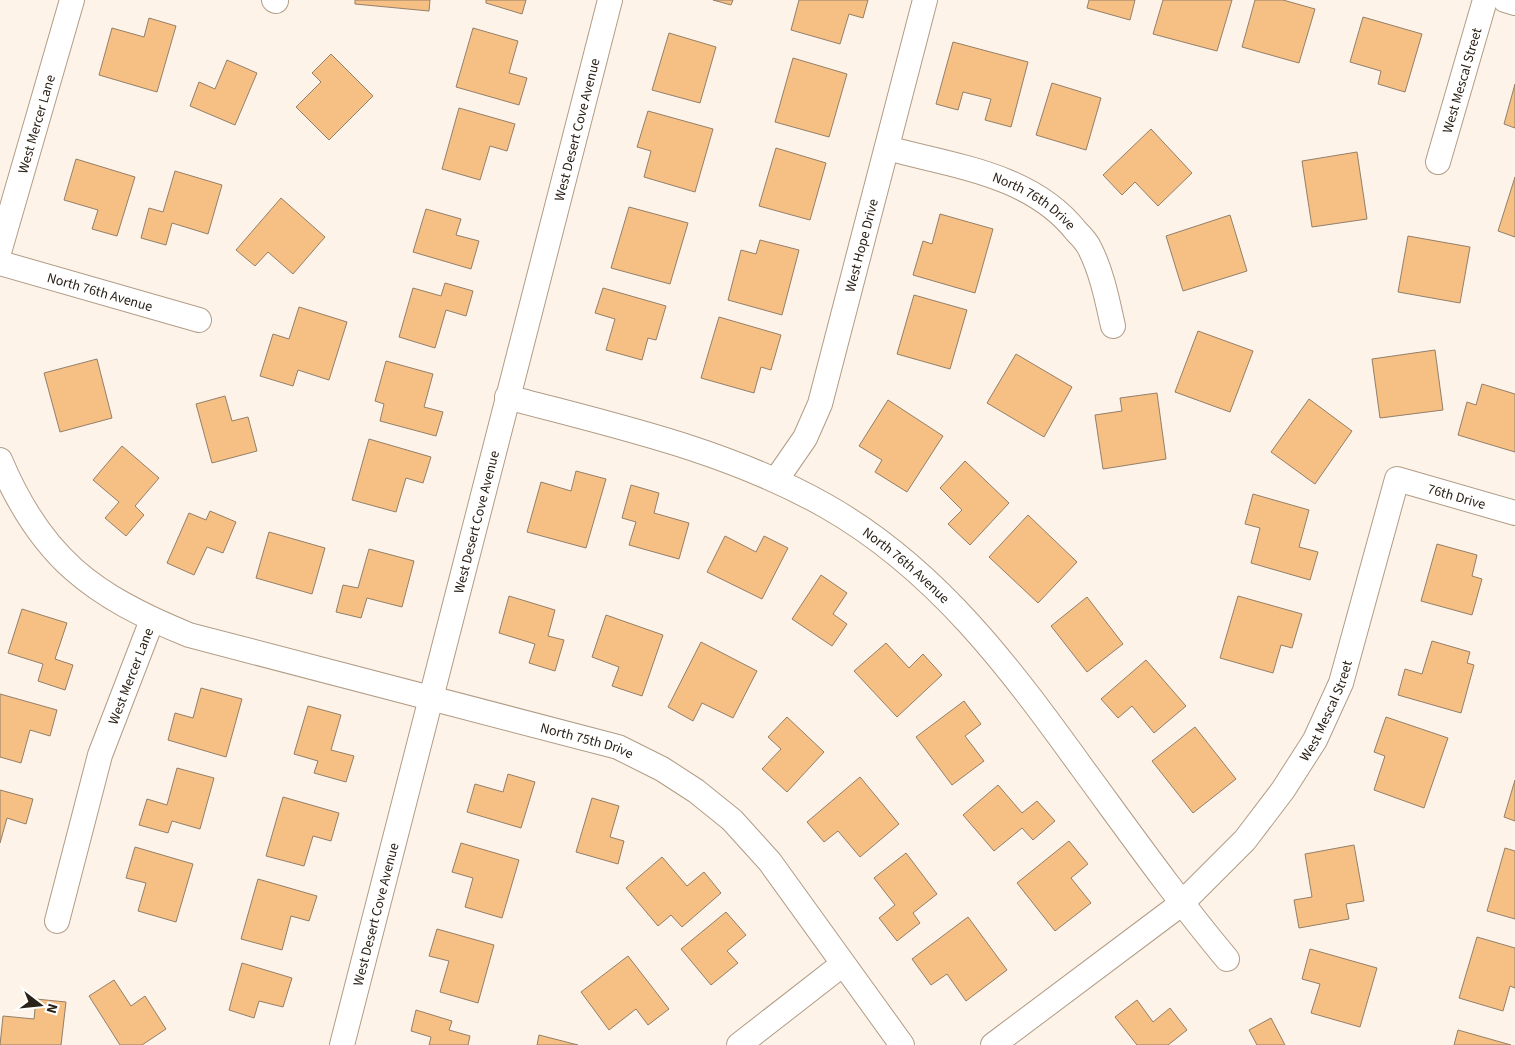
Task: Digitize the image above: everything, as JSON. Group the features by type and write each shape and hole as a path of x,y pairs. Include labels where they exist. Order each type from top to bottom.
{"street":[{"name":"West Mercer Lane","path":"0,249 72,0"},
{"name":"West Desert Cove Avenue","path":"342,1045 610,0"},
{"name":"West Hope Drive","path":"776,480 805,438 820,404 925,0"},
{"name":"West Mescal Street","path":"1438,162 1485,0"},
{"path":"1505,0 1515,3"},
{"name":"North 76th Drive","path":"887,148 998,178 1022,187 1064,216 1090,247 1104,285 1112,326"},
{"name":"North 76th Avenue","path":"0,263 199,320"},
{"name":"North 76th Avenue","path":"507,397 700,450 776,480 827,506 881,542 932,585 976,630 1016,677 1181,904"},
{"name":"West Mercer Lane","path":"0,460 12,489 22,506 58,556 110,598 152,620 100,755 57,921"},
{"name":"West Mescal Street","path":"993,1045 1181,904 1245,840 1283,790 1315,740 1341,683 1397,479"},
{"name":"76th Drive","path":"1397,479 1515,513"},
{"name":"North 75th Drive","path":"152,620 190,635 618,746 662,769 696,790 732,820 770,862 902,1045"},
{"path":"1181,904 1227,959"},
{"path":"740,1045 843,964"}],"building":[{"path":"355,0 430,0 429,11 355,4"},
{"path":"486,0 526,0 522,14 486,3"},
{"path":"713,0 733,0 731,5"},
{"path":"799,0 868,0 863,18 849,14 840,44 791,30"},
{"path":"1089,0 1135,0 1130,20 1087,8"},
{"path":"1163,0 1232,0 1217,51 1153,34"},
{"path":"1255,0 1283,0 1315,9 1299,63 1242,47"},
{"path":"1363,17 1422,34 1405,92 1378,84 1381,71 1350,62"},
{"path":"149,18 176,26 157,92 99,75 112,28 144,37"},
{"path":"473,28 518,41 509,73 527,78 519,105 456,87"},
{"path":"669,33 716,47 700,103 652,90"},
{"path":"953,42 1028,62 1011,127 985,120 991,99 963,92 958,110 936,104"},
{"path":"331,54 373,96 329,140 296,107 321,82 312,73"},
{"path":"793,58 847,74 829,137 775,122"},
{"path":"227,60 257,73 235,125 190,106 199,82 215,89"},
{"path":"1052,83 1101,98 1086,150 1036,135"},
{"path":"1515,84 1515,128 1504,124"},
{"path":"459,108 515,124 507,151 490,146 480,180 442,169"},
{"path":"648,111 713,129 695,192 644,177 651,151 637,147"},
{"path":"1151,129 1192,173 1158,206 1135,182 1122,195 1103,175"},
{"path":"776,148 826,163 810,220 759,206"},
{"path":"1357,152 1367,219 1312,227 1302,161"},
{"path":"76,159 135,177 117,236 92,229 98,210 64,200"},
{"path":"175,171 222,185 208,234 172,223 166,245 141,238 149,208 163,212"},
{"path":"1515,177 1515,237 1498,231"},
{"path":"281,198 325,237 293,274 268,252 255,266 236,250"},
{"path":"629,207 688,223 670,284 611,268"},
{"path":"426,209 461,219 456,235 479,241 471,269 413,252"},
{"path":"940,214 993,229 975,293 913,275 923,241 932,244"},
{"path":"1230,215 1247,271 1183,291 1166,236"},
{"path":"1408,236 1470,247 1460,303 1398,292"},
{"path":"760,240 799,250 782,315 728,300 741,250 756,254"},
{"path":"445,283 473,291 466,316 446,310 435,348 399,337 413,288 441,296"},
{"path":"603,288 666,306 656,340 648,338 642,360 606,350 615,319 595,313"},
{"path":"914,295 967,310 950,369 897,354"},
{"path":"299,307 347,322 329,380 298,370 293,386 260,376 273,334 289,339"},
{"path":"719,317 781,335 771,370 761,367 754,393 701,378"},
{"path":"1198,331 1253,351 1230,412 1175,392"},
{"path":"1435,350 1443,410 1380,418 1372,359"},
{"path":"1016,354 1072,387 1044,437 987,403"},
{"path":"97,359 112,418 60,432 44,373"},
{"path":"386,361 433,374 424,407 443,412 436,436 380,421 384,404 375,401"},
{"path":"1482,384 1515,394 1515,452 1458,435 1467,402 1476,405"},
{"path":"1157,393 1166,459 1103,469 1095,415 1122,411 1120,398"},
{"path":"225,396 232,421 248,417 257,451 212,463 196,404"},
{"path":"1309,399 1352,431 1315,484 1271,452"},
{"path":"888,400 943,436 907,492 875,472 882,460 859,446"},
{"path":"369,439 431,457 423,483 406,478 396,512 352,500"},
{"path":"122,446 159,478 135,506 144,515 126,536 105,518 119,502 93,480"},
{"path":"965,461 1009,503 970,545 948,524 962,510 940,488"},
{"path":"576,471 606,479 586,548 527,532 541,482 571,491"},
{"path":"631,485 659,493 654,513 689,523 679,559 629,545 636,522 622,518"},
{"path":"1253,494 1309,510 1299,547 1318,552 1310,580 1251,563 1260,528 1245,524"},
{"path":"210,511 236,522 223,553 207,547 194,575 167,563 189,513 206,520"},
{"path":"1028,515 1077,562 1038,603 989,557"},
{"path":"269,532 325,548 312,594 256,578"},
{"path":"725,536 756,552 764,536 788,548 762,599 707,572"},
{"path":"1437,544 1477,555 1472,576 1482,579 1472,615 1421,601"},
{"path":"369,549 414,561 402,607 367,598 361,618 336,612 343,585 358,588"},
{"path":"821,575 847,593 833,614 847,624 832,646 792,619"},
{"path":"509,596 555,610 548,636 564,640 555,671 529,663 535,644 499,633"},
{"path":"1238,596 1302,614 1292,648 1281,645 1273,673 1220,658"},
{"path":"1087,597 1123,644 1087,672 1051,626"},
{"path":"22,609 67,623 55,659 73,665 65,690 38,681 43,664 8,653"},
{"path":"606,615 663,635 642,696 612,686 619,667 592,657"},
{"path":"1432,641 1470,652 1467,663 1474,665 1461,713 1398,695 1405,669 1422,674"},
{"path":"701,642 757,671 733,718 702,703 693,721 668,707"},
{"path":"886,643 909,668 923,654 942,675 897,717 854,671"},
{"path":"1146,660 1186,706 1154,733 1132,706 1118,718 1101,699"},
{"path":"201,688 242,699 226,757 168,740 175,713 193,718"},
{"path":"0,694 57,710 50,736 30,730 21,763 0,757"},
{"path":"964,701 981,724 965,736 984,761 952,785 916,737"},
{"path":"308,706 341,715 331,750 354,756 346,782 314,773 318,761 294,754"},
{"path":"787,717 824,752 787,792 762,769 781,749 768,737"},
{"path":"1386,717 1448,738 1424,808 1374,790 1385,756 1374,752"},
{"path":"1195,727 1236,779 1193,813 1152,761"},
{"path":"177,768 214,778 200,829 172,821 168,833 139,825 147,799 167,805"},
{"path":"508,774 535,782 521,828 467,812 475,784 503,792"},
{"path":"860,777 899,824 860,857 838,831 824,842 807,822"},
{"path":"1515,780 1515,821 1504,817"},
{"path":"998,785 1022,813 1037,801 1055,821 1033,840 1022,828 994,851 963,815"},
{"path":"0,790 33,799 26,824 7,818 0,843"},
{"path":"283,797 339,813 331,841 313,836 304,866 266,856"},
{"path":"592,798 619,806 610,837 624,841 618,864 576,852"},
{"path":"1069,841 1088,864 1071,878 1091,903 1055,931 1017,883"},
{"path":"461,843 519,860 502,918 465,907 473,878 452,872"},
{"path":"1354,845 1364,901 1346,904 1349,919 1299,928 1294,900 1312,897 1305,854"},
{"path":"135,847 193,864 176,922 138,911 146,883 126,878"},
{"path":"1505,848 1515,851 1515,919 1487,911"},
{"path":"906,853 937,894 913,913 920,923 897,941 879,918 895,905 874,878"},
{"path":"662,857 687,886 704,872 721,893 682,927 671,915 658,926 626,888"},
{"path":"258,879 317,896 309,921 291,916 282,950 241,939"},
{"path":"726,912 746,935 727,951 738,963 711,985 681,949"},
{"path":"968,917 1007,970 966,1001 947,974 931,985 912,959"},
{"path":"437,929 494,945 478,1003 440,992 449,961 429,956"},
{"path":"1477,937 1515,948 1515,988 1510,986 1503,1011 1459,998"},
{"path":"1310,949 1377,968 1360,1027 1311,1013 1320,984 1302,979"},
{"path":"628,956 669,1009 648,1025 636,1009 609,1030 581,992"},
{"path":"242,963 292,978 283,1007 259,1001 254,1018 229,1010"},
{"path":"114,980 131,1006 145,996 166,1029 142,1045 120,1045 89,996"},
{"path":"36,999 66,1002 61,1045 0,1045 3,1016 34,1019"},
{"path":"1137,1000 1153,1022 1170,1008 1187,1030 1168,1045 1137,1045 1115,1017"},
{"path":"416,1010 452,1021 449,1030 470,1036 468,1045 429,1045 431,1037 411,1031"},
{"path":"1271,1018 1285,1045 1257,1045 1249,1030"},
{"path":"1458,1030 1511,1045 1454,1045"},
{"path":"539,1035 578,1045 537,1045"}]}
